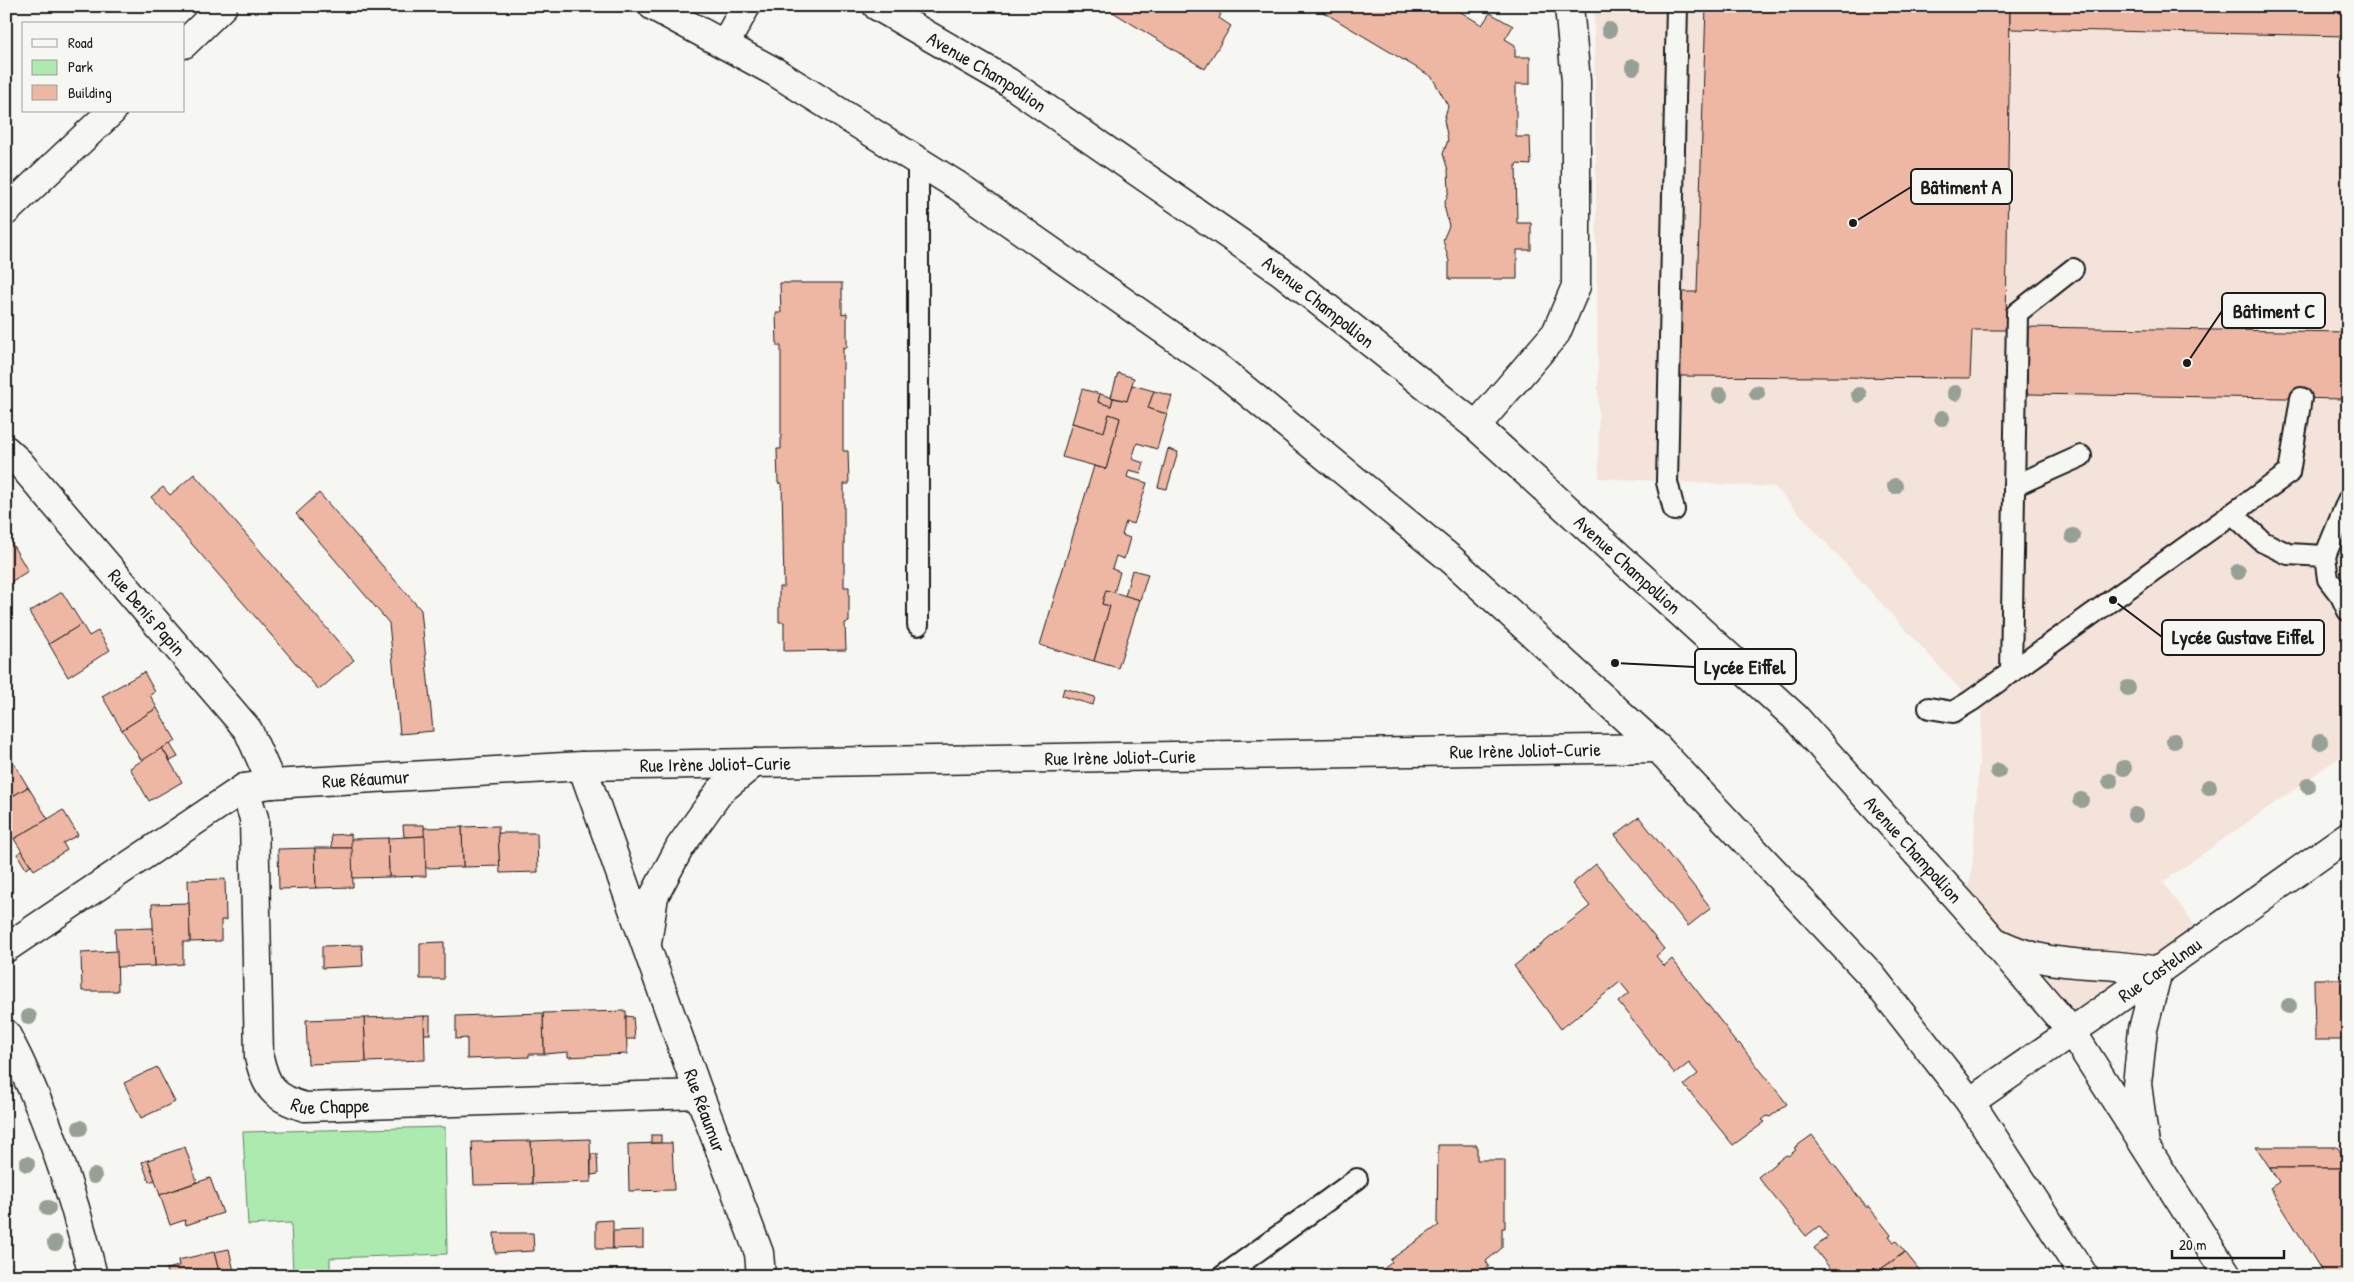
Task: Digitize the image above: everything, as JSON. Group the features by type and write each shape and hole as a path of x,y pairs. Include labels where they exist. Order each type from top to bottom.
{"street":[{"path":"185,43 224,6"},
{"path":"654,6 775,72 958,186 1221,370 1452,560 1658,748 1871,975 1970,1102 2084,1276"},
{"path":"725,44 746,6"},
{"name":"Avenue Champollion","path":"878,6 1008,82 1282,272 1476,426 1795,716 2072,1032 2228,1276"},
{"path":"1476,426 1556,333 1576,286 1576,81 1569,6"},
{"path":"6,211 111,112"},
{"name":"Rue Denis Papin","path":"6,450 19,462 248,730 272,784"},
{"name":"Rue Irène Joliot-Curie","path":"582,766 1658,748"},
{"name":"Rue Réaumur","path":"646,947 654,896 680,847 720,792 754,763"},
{"name":"Rue Réaumur","path":"6,948 244,788 272,784 582,766 699,1094 759,1253 761,1276"},
{"name":"Rue Chappe","path":"244,788 254,818 259,1057 263,1074 272,1092 287,1102 305,1107 699,1094"},
{"name":"Rue Castelnau","path":"1970,1102 2348,836"},
{"path":"1994,941 2018,953 2061,963 2158,971 2144,1029 2137,1084 2145,1145"},
{"path":"6,1034 29,1077 61,1164 93,1276"}],"lane":[{"path":"1674,510 1667,482 1677,6"},
{"path":"918,161 918,625"},
{"path":"2011,673 2017,313 2073,269"},
{"path":"1929,708 1952,712 2011,673 2289,473 2301,398"},
{"path":"2014,486 2081,456"},
{"path":"2348,500 2325,556 2328,579 2341,596 2348,611"},
{"path":"2233,514 2263,542 2288,554 2325,556"},
{"path":"1223,1276 1357,1179"}],"shaded area":[{"path":"1594,6 2348,6 2348,751 2163,882 2204,938 2072,1032 1964,906 1972,871 1982,713 1775,487 1599,478"}],"green space":[{"path":"445,1127 447,1254 330,1258 330,1276 293,1276 291,1223 248,1225 243,1132"}],"building":[{"path":"1103,6 1213,6 1212,9 1221,14 1219,18 1231,26 1205,69"},
{"path":"1313,6 1451,6 1482,25 1490,13 1513,26 1505,39 1515,45 1515,57 1530,57 1530,84 1516,84 1516,137 1530,137 1531,165 1516,164 1517,223 1531,223 1531,250 1517,250 1517,279 1449,279 1449,261 1443,240 1449,226 1444,205 1449,191 1448,170 1443,154 1448,140 1444,120 1448,106 1432,77"},
{"path":"1706,6 2010,6 2006,330 1972,330 1970,378 1676,376 1678,292 1697,292"},
{"path":"2010,6 2348,6 2348,36 2010,29"},
{"path":"780,283 842,283 842,314 847,313 847,348 843,347 843,451 848,451 849,484 844,484 844,587 849,587 849,622 845,623 846,650 784,651 784,622 779,622 779,587 784,587 782,484 778,483 777,449 781,449 781,346 777,346 776,313 781,313"},
{"path":"2028,327 2348,332 2348,399 2027,394"},
{"path":"1118,373 1134,378 1127,401 1111,397"},
{"path":"1132,385 1154,391 1148,408 1167,414 1157,449 1137,443 1132,459 1144,463 1141,473 1129,470 1127,477 1147,483 1134,524 1126,522 1122,535 1130,538 1124,559 1116,556 1112,569 1120,572 1114,593 1106,590 1102,604 1110,606 1094,661 1040,645 1094,466 1106,469 1120,418 1109,414 1104,432 1072,423 1082,389 1100,394 1098,402 1111,406 1113,398 1127,401"},
{"path":"1154,391 1172,396 1167,414 1148,408"},
{"path":"1100,394 1113,398 1111,406 1098,402"},
{"path":"1109,414 1120,418 1106,469 1062,457 1072,423 1104,432"},
{"path":"1168,449 1178,452 1167,489 1158,487"},
{"path":"194,474 354,660 319,690 151,497 163,487 170,495"},
{"path":"319,493 421,610 433,731 400,734 389,623 296,514"},
{"path":"9,539 28,571 6,585 6,541"},
{"path":"1132,570 1148,574 1140,600 1125,596"},
{"path":"1106,590 1140,600 1118,668 1094,661 1110,606 1102,604"},
{"path":"62,592 82,624 49,644 29,612"},
{"path":"82,624 89,636 98,631 110,650 68,677 49,644"},
{"path":"144,672 155,692 150,695 157,708 122,730 102,696"},
{"path":"1064,688 1095,697 1093,705 1062,696"},
{"path":"157,708 176,741 142,761 122,730"},
{"path":"170,744 178,757 170,761 162,748"},
{"path":"162,748 182,782 149,801 130,768"},
{"path":"9,755 28,787 6,800 6,757"},
{"path":"28,787 48,819 14,839 6,825 6,800"},
{"path":"63,810 78,835 63,843 67,850 34,870 14,839"},
{"path":"1639,817 1711,908 1688,926 1615,835"},
{"path":"403,825 424,825 425,836 404,837"},
{"path":"498,826 500,866 463,867 462,827"},
{"path":"462,827 463,867 425,868 424,828"},
{"path":"498,833 537,833 538,872 500,873"},
{"path":"351,834 352,848 332,848 331,835"},
{"path":"425,836 426,876 389,877 388,838"},
{"path":"388,838 389,877 352,878 351,839"},
{"path":"315,848 316,888 279,889 278,849"},
{"path":"315,848 352,848 353,887 316,888"},
{"path":"22,851 31,866 26,869 17,854"},
{"path":"1596,864 1664,949 1656,956 1664,966 1672,959 1729,1034 1737,1044 1739,1043 1787,1104 1770,1117 1767,1116 1762,1120 1765,1122 1733,1145 1684,1085 1698,1074 1689,1063 1675,1074 1618,1002 1629,993 1620,982 1561,1029 1514,966 1590,906 1572,884"},
{"path":"225,879 226,920 221,920 221,941 190,942 188,880"},
{"path":"189,903 190,942 183,942 183,964 155,966 152,904"},
{"path":"153,928 155,966 117,967 115,929"},
{"path":"444,942 444,979 420,979 420,943"},
{"path":"362,945 363,966 322,968 322,946"},
{"path":"117,951 118,991 82,991 81,953"},
{"path":"2314,979 2348,979 2348,1040 2315,1040"},
{"path":"626,1011 627,1054 568,1057 568,1052 544,1054 543,1013"},
{"path":"543,1013 544,1054 529,1054 529,1057 467,1059 467,1038 456,1039 456,1016"},
{"path":"424,1016 430,1016 430,1034 424,1034"},
{"path":"424,1016 425,1060 366,1062 364,1018"},
{"path":"626,1016 633,1017 635,1039 626,1039"},
{"path":"364,1018 366,1062 308,1064 306,1020"},
{"path":"157,1067 175,1102 141,1118 124,1083"},
{"path":"651,1135 661,1135 661,1143 651,1143"},
{"path":"1812,1135 1866,1207 1869,1207 1891,1235 1889,1236 1905,1252 1871,1276 1836,1276 1814,1248 1828,1237 1819,1226 1806,1236 1758,1177 1786,1155 1788,1156 1796,1150 1794,1148"},
{"path":"590,1139 591,1182 532,1184 531,1141"},
{"path":"531,1141 532,1184 474,1185 472,1142"},
{"path":"672,1143 674,1190 629,1191 628,1144"},
{"path":"1438,1145 1477,1145 1477,1160 1505,1160 1505,1228 1502,1228 1502,1248 1486,1261 1489,1266 1476,1276 1375,1276 1392,1262 1390,1260 1439,1225 1437,1223"},
{"path":"185,1147 197,1182 160,1195 148,1160"},
{"path":"2256,1147 2337,1147 2348,1163 2348,1168 2270,1168"},
{"path":"591,1154 597,1154 598,1174 591,1175"},
{"path":"148,1160 155,1180 149,1182 142,1162"},
{"path":"2270,1168 2348,1168 2348,1276 2325,1276 2270,1188 2279,1182"},
{"path":"210,1178 223,1213 186,1225 185,1220 170,1225 160,1195"},
{"path":"613,1220 613,1249 596,1249 596,1221"},
{"path":"643,1230 643,1248 613,1249 613,1231"},
{"path":"494,1233 533,1233 534,1251 495,1253"},
{"path":"229,1249 235,1276 220,1276 214,1252"},
{"path":"214,1252 220,1276 168,1276 166,1269 179,1266 178,1260"},
{"path":"1905,1252 1924,1276 1871,1276"}],"place":[{"name":"Bâtiment A","path":"1853,223"},
{"name":"Bâtiment C","path":"2187,363"},
{"name":"Lycée Gustave Eiffel","path":"2113,600"},
{"name":"Lycée Eiffel","path":"1615,663"}]}
